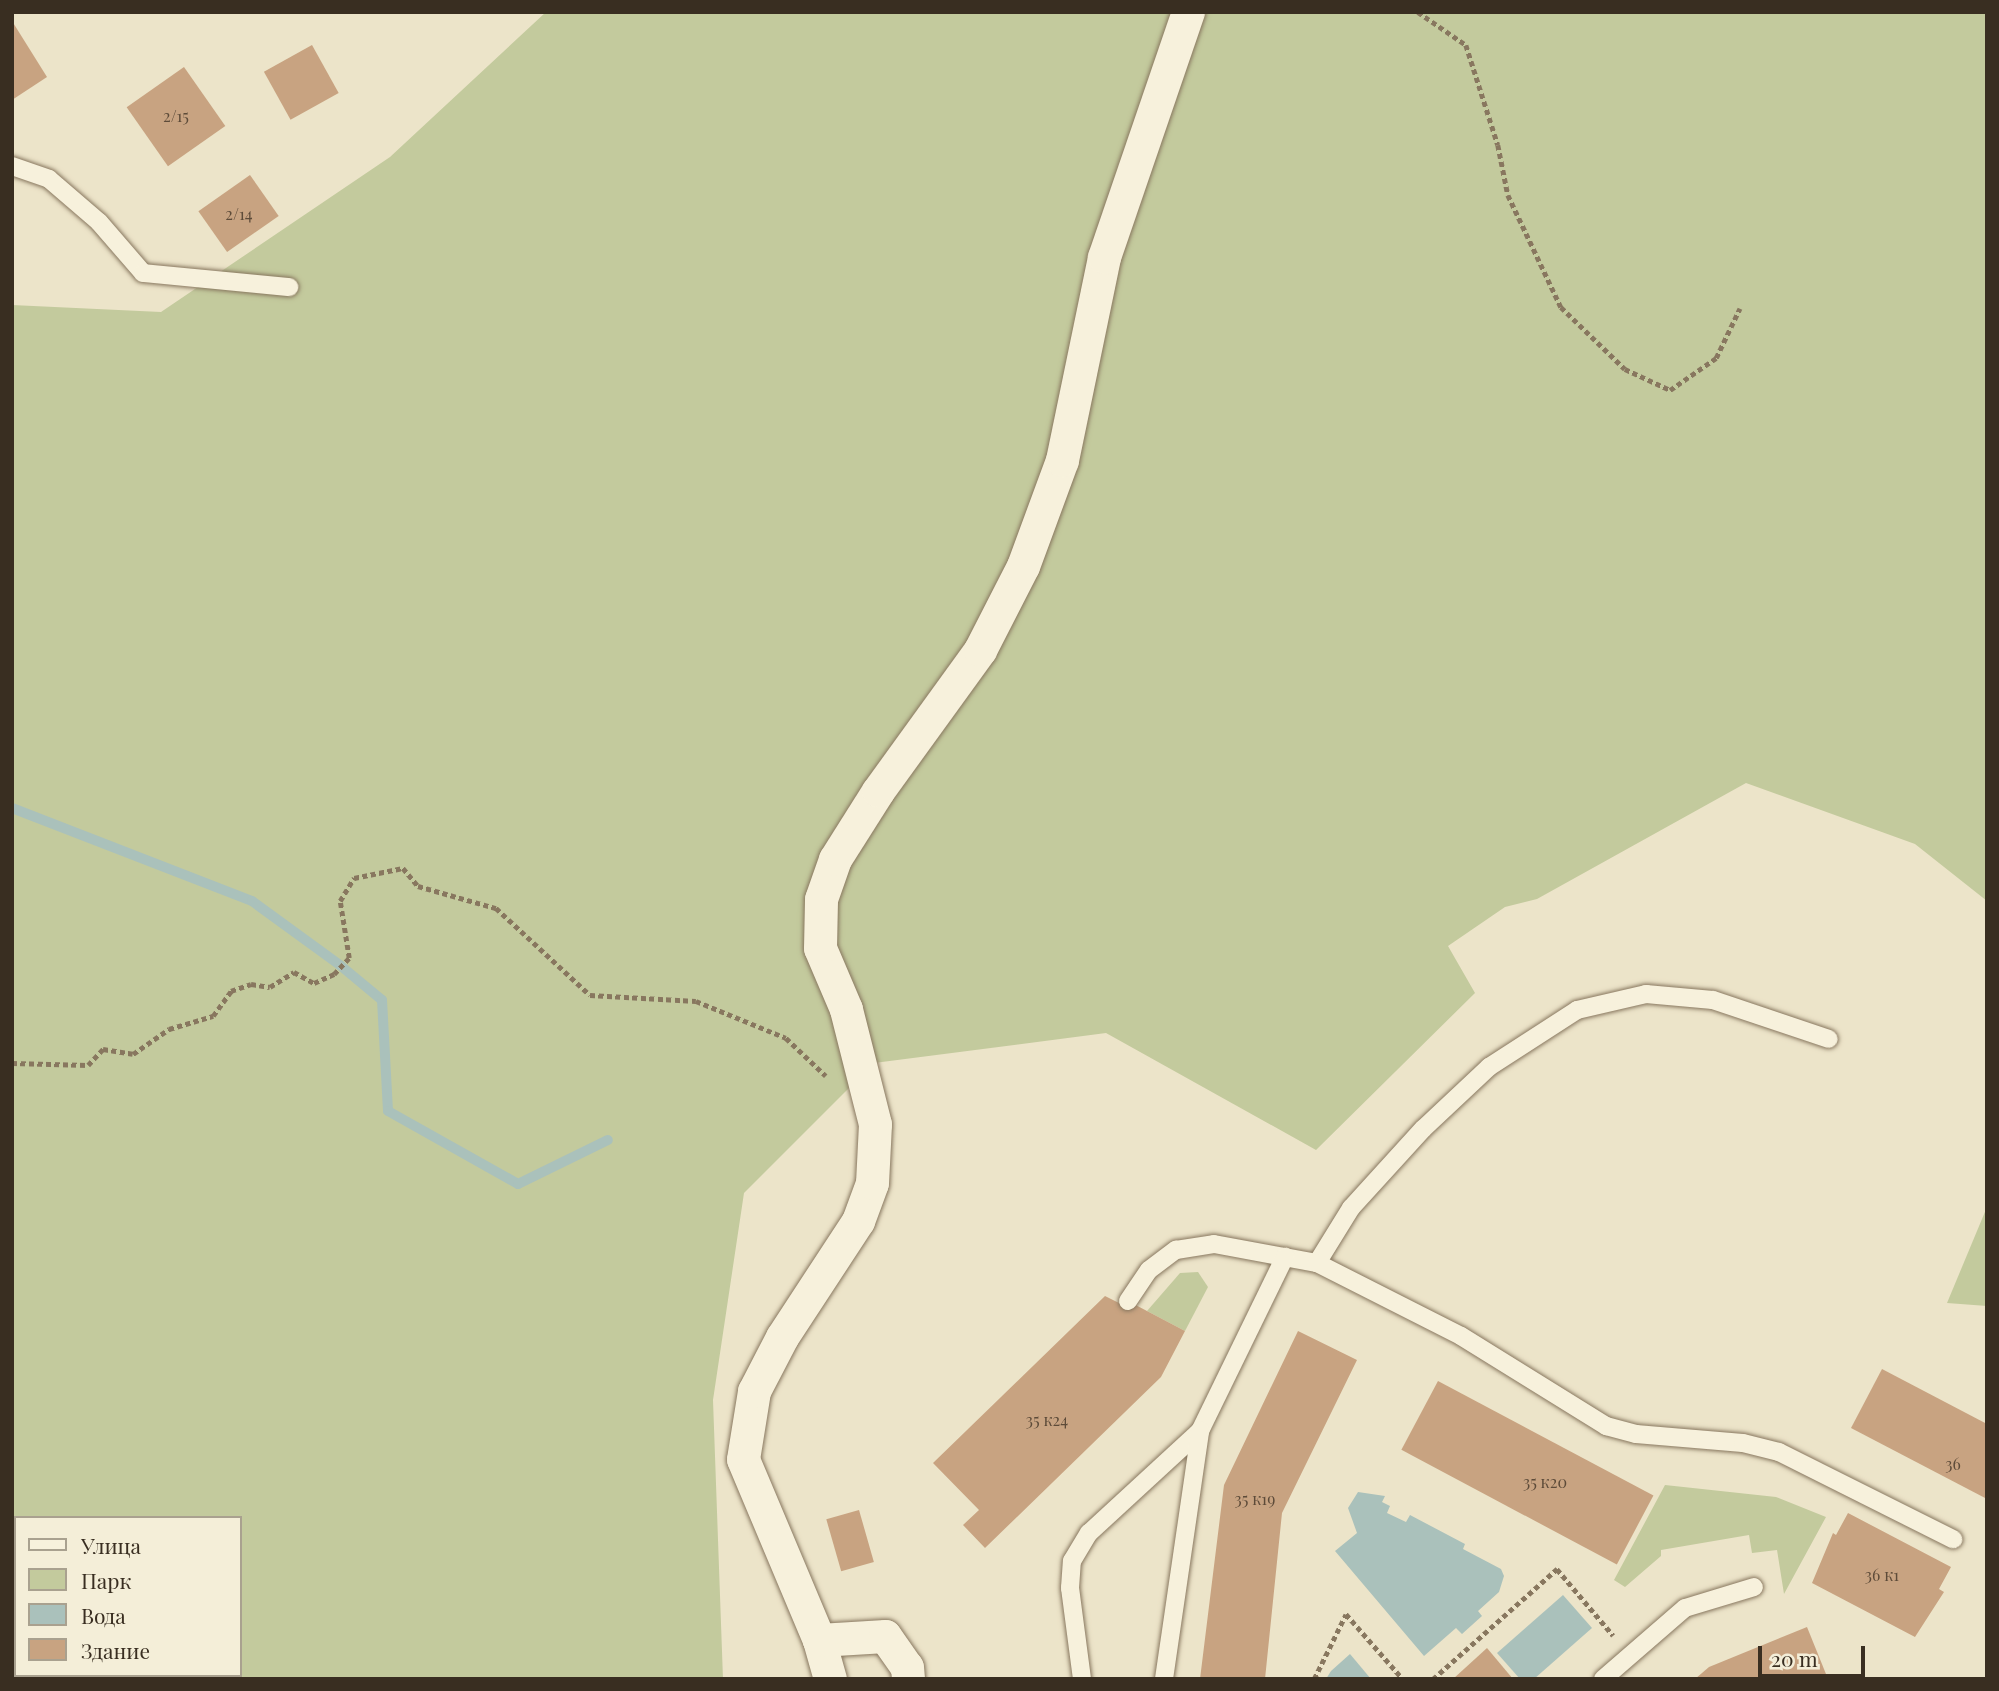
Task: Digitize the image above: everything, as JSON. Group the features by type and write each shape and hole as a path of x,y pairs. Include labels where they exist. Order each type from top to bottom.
{"street":[{"path":"830,1679 819,1640 743,1460 754,1391 782,1337 858,1221 872,1183 875,1124 846,1009 820,948 821,899 835,859 878,791 980,650 1023,566 1062,460 1104,257 1188,12"},
{"path":"819,1640 885,1636 907,1667 908,1679"}],"lane":[{"path":"12,166 49,179 99,222 143,273 289,287"},
{"path":"1317,1263 1351,1208 1423,1129 1489,1067 1577,1010 1646,993 1713,1000 1829,1040"},
{"path":"1128,1301 1149,1270 1176,1250 1214,1244 1317,1263 1461,1336 1606,1426 1636,1434 1743,1443 1779,1452 1953,1539"},
{"path":"1164,1679 1200,1431 1285,1256"},
{"path":"1082,1679 1070,1588 1072,1561 1089,1532 1200,1431"},
{"path":"1603,1679 1685,1608 1754,1587"}],"path":[{"path":"1418,12 1466,45 1498,145 1508,195 1560,307 1625,369 1670,390 1717,358 1740,308"},
{"path":"12,1063 88,1065 103,1049 133,1054 169,1029 213,1016 231,990 251,984 270,987 294,972 314,983 334,974 349,958 340,901 354,878 403,868 418,886 496,908 590,995 696,1001 786,1038 835,1086"},
{"path":"1433,1679 1557,1569 1617,1639"},
{"path":"1314,1679 1346,1615 1403,1679"}],"green space":[{"path":"546,12 1987,12 1987,901 1915,844 1746,783 1537,899 1505,907 1448,946 1475,993 1316,1150 1106,1033 874,1063 744,1193 713,1400 723,1679 12,1679 12,305 161,312 390,157"},
{"path":"1987,1207 1987,1306 1947,1303"},
{"path":"1198,1272 1208,1287 1185,1331 1147,1311 1180,1273"},
{"path":"1665,1485 1776,1497 1826,1517 1784,1594 1777,1550 1752,1553 1749,1535 1661,1550 1661,1556 1625,1587 1614,1580"}],"water":[{"path":"1358,1492 1385,1496 1382,1502 1390,1506 1387,1513 1406,1522 1410,1515 1465,1544 1463,1549 1501,1569 1504,1576 1499,1592 1478,1611 1482,1616 1462,1634 1456,1628 1424,1656 1335,1551 1357,1533 1348,1508"},
{"path":"1563,1595 1592,1628 1534,1679 1520,1679 1497,1653"},
{"path":"1350,1654 1371,1679 1326,1679 1331,1671"}],"building":[{"path":"12,21 47,77 12,100"},
{"path":"312,45 339,93 291,120 264,72"},
{"path":"184,67 225,126 168,166 127,107"},
{"path":"250,175 279,216 227,252 198,211"},
{"path":"1105,1296 1125,1306 1128,1301 1185,1331 1161,1377 985,1548 963,1525 979,1510 933,1463"},
{"path":"1298,1331 1357,1360 1282,1513 1265,1679 1200,1679 1224,1485"},
{"path":"1882,1369 1987,1424 1987,1499 1851,1428"},
{"path":"1438,1381 1653,1496 1617,1564 1401,1450"},
{"path":"859,1510 874,1562 841,1571 826,1519"},
{"path":"1848,1513 1951,1567 1939,1589 1944,1592 1915,1637 1812,1583 1833,1533 1836,1535"},
{"path":"1807,1627 1828,1679 1695,1679 1709,1667"},
{"path":"1487,1648 1513,1679 1453,1679"}],"waterway":[{"path":"12,808 252,901 341,966 382,1000 388,1111 518,1184 608,1140"}]}
